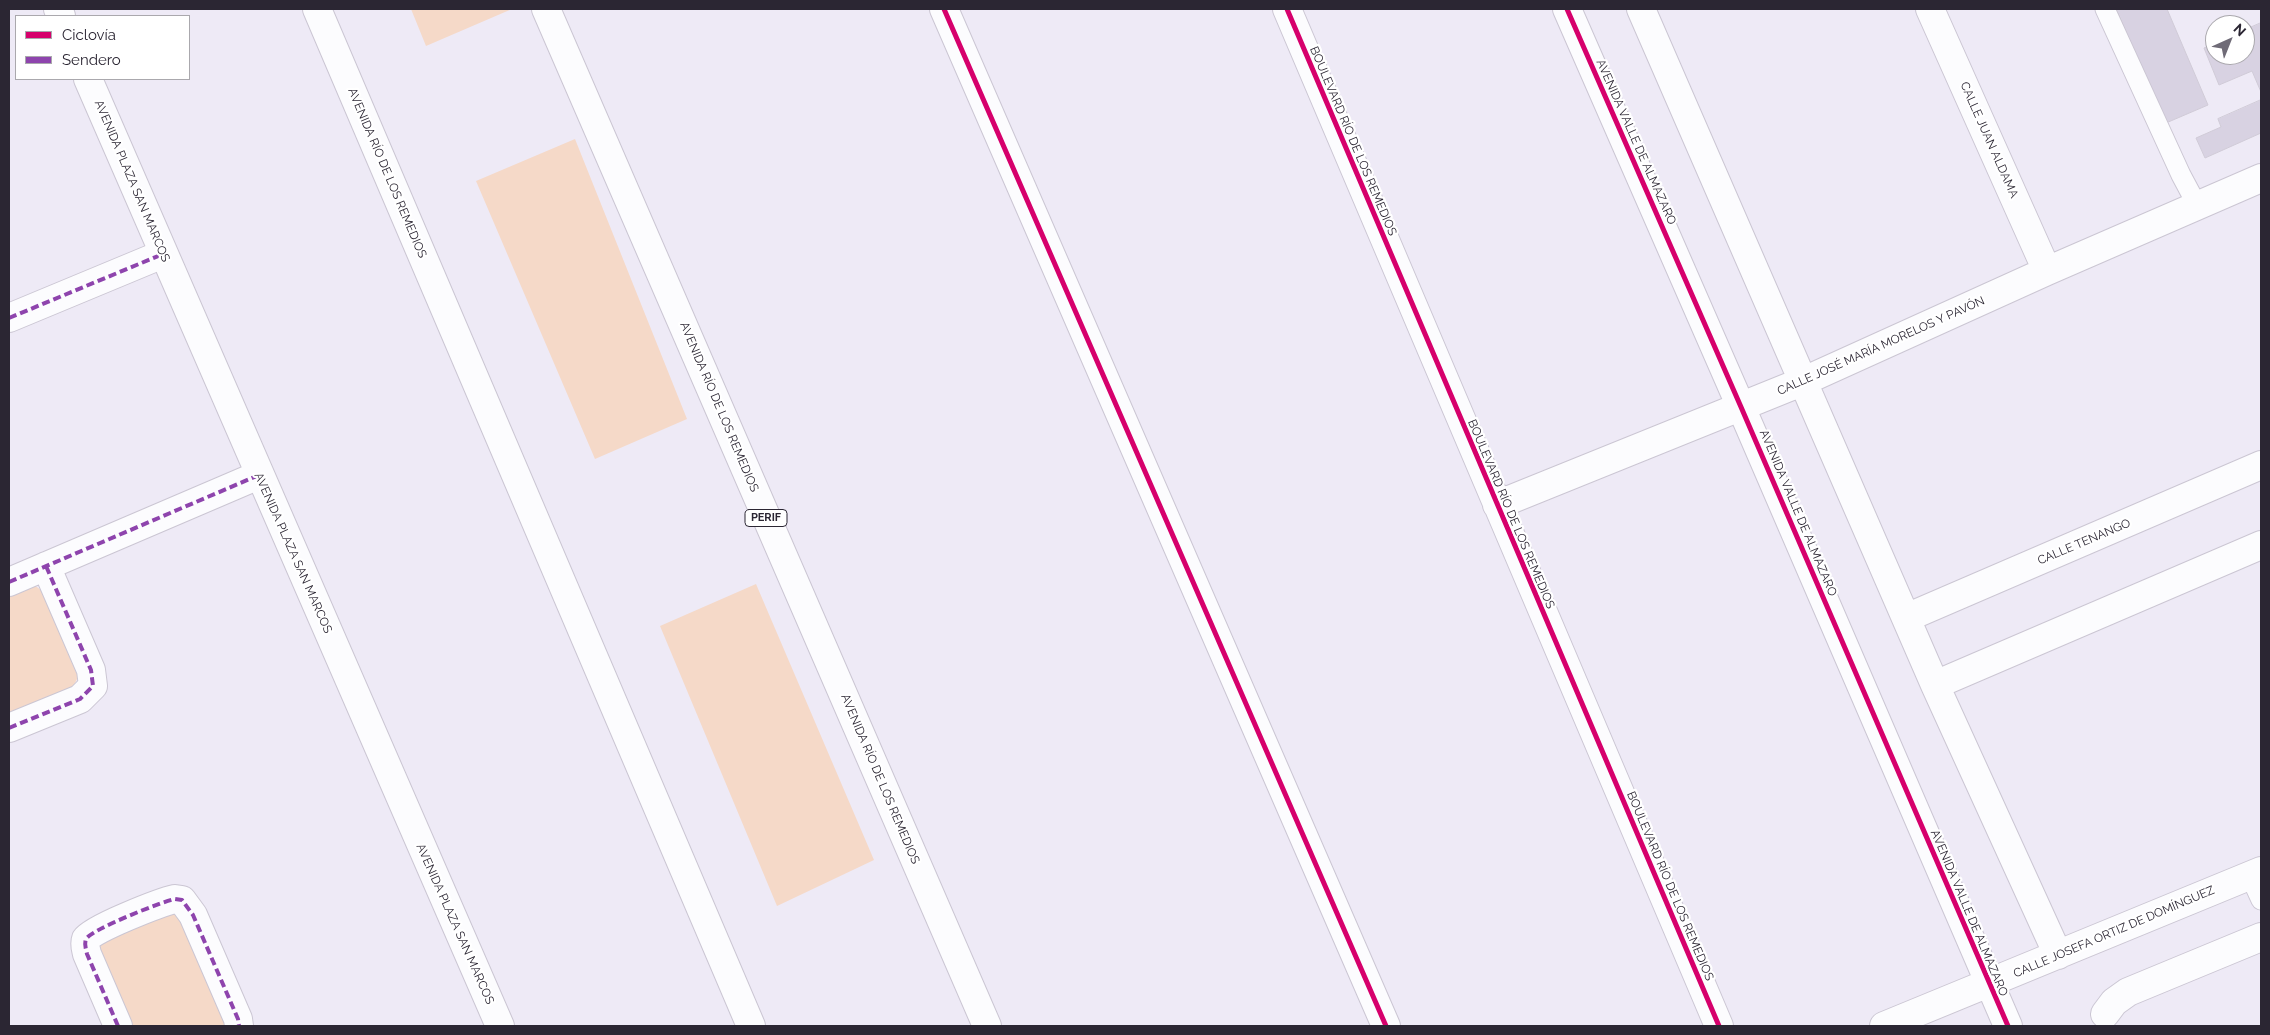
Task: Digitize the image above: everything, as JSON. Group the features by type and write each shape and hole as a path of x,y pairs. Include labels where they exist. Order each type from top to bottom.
{"main road":[{"name":"AVENIDA RÍO DE LOS REMEDIOS","path":"317,9 751,1026"},
{"name":"AVENIDA RÍO DE LOS REMEDIOS","path":"546,9 987,1026"},
{"path":"944,9 1386,1026"},
{"name":"BOULEVARD RÍO DE LOS REMEDIOS","path":"1287,9 1719,1026"},
{"name":"AVENIDA VALLE DE ALMAZARO","path":"1567,9 1741,407 1988,984 2008,1026"},
{"path":"1641,9 1935,685 2058,955"},
{"name":"CALLE JUAN ALDAMA","path":"1930,9 2047,271"},
{"name":"AVENIDA PLAZA SAN MARCOS","path":"88,80 500,1026"},
{"name":"CALLE JOSÉ MARÍA MORELOS Y PAVÓN","path":"1497,505 1804,381 2047,271 2261,178"},
{"path":"9,318 164,254"},
{"name":"CALLE TENANGO","path":"1906,618 2261,465"},
{"path":"9,582 259,475"},
{"path":"1935,685 2261,545"},
{"path":"9,728 80,699 92,686 91,670 46,566"},
{"name":"CALLE JOSEFA ORTIZ DE DOMÍNGUEZ","path":"1884,1026 2058,955 2257,882"},
{"path":"118,1026 87,954 86,939 99,929 174,899 182,900 193,915 238,1019 239,1026"},
{"path":"2104,1020 2114,1002 2128,992 2261,936"}],"lane":[{"path":"2105,9 2181,175 2197,205"}],"shaded area":[{"path":"411,9 512,9 426,46"},
{"path":"575,139 687,419 595,459 476,181"},
{"path":"30,582 41,590 78,677 71,691 9,716 9,591"},
{"path":"756,584 874,860 777,906 660,626"},
{"path":"174,905 232,1026 125,1026 94,937"}],"building":[{"path":"2117,9 2167,9 2208,105 2166,123"},
{"path":"2261,23 2261,92 2252,71 2219,85 2211,65 2255,65 2255,26"},
{"path":"2261,100 2261,133 2205,158 2196,138 2221,127 2218,119"}],"marked path":[{"path":"9,318 163,254"},
{"path":"9,582 259,475"},
{"path":"9,728 80,699 93,686 91,670 46,566"},
{"path":"118,1026 87,954 86,939 113,923 142,910 175,899 182,900 193,915 238,1019 239,1026"}],"cycle path":[{"path":"944,9 1386,1026"},
{"path":"1287,9 1719,1026"},
{"path":"1567,9 2008,1026"}]}
